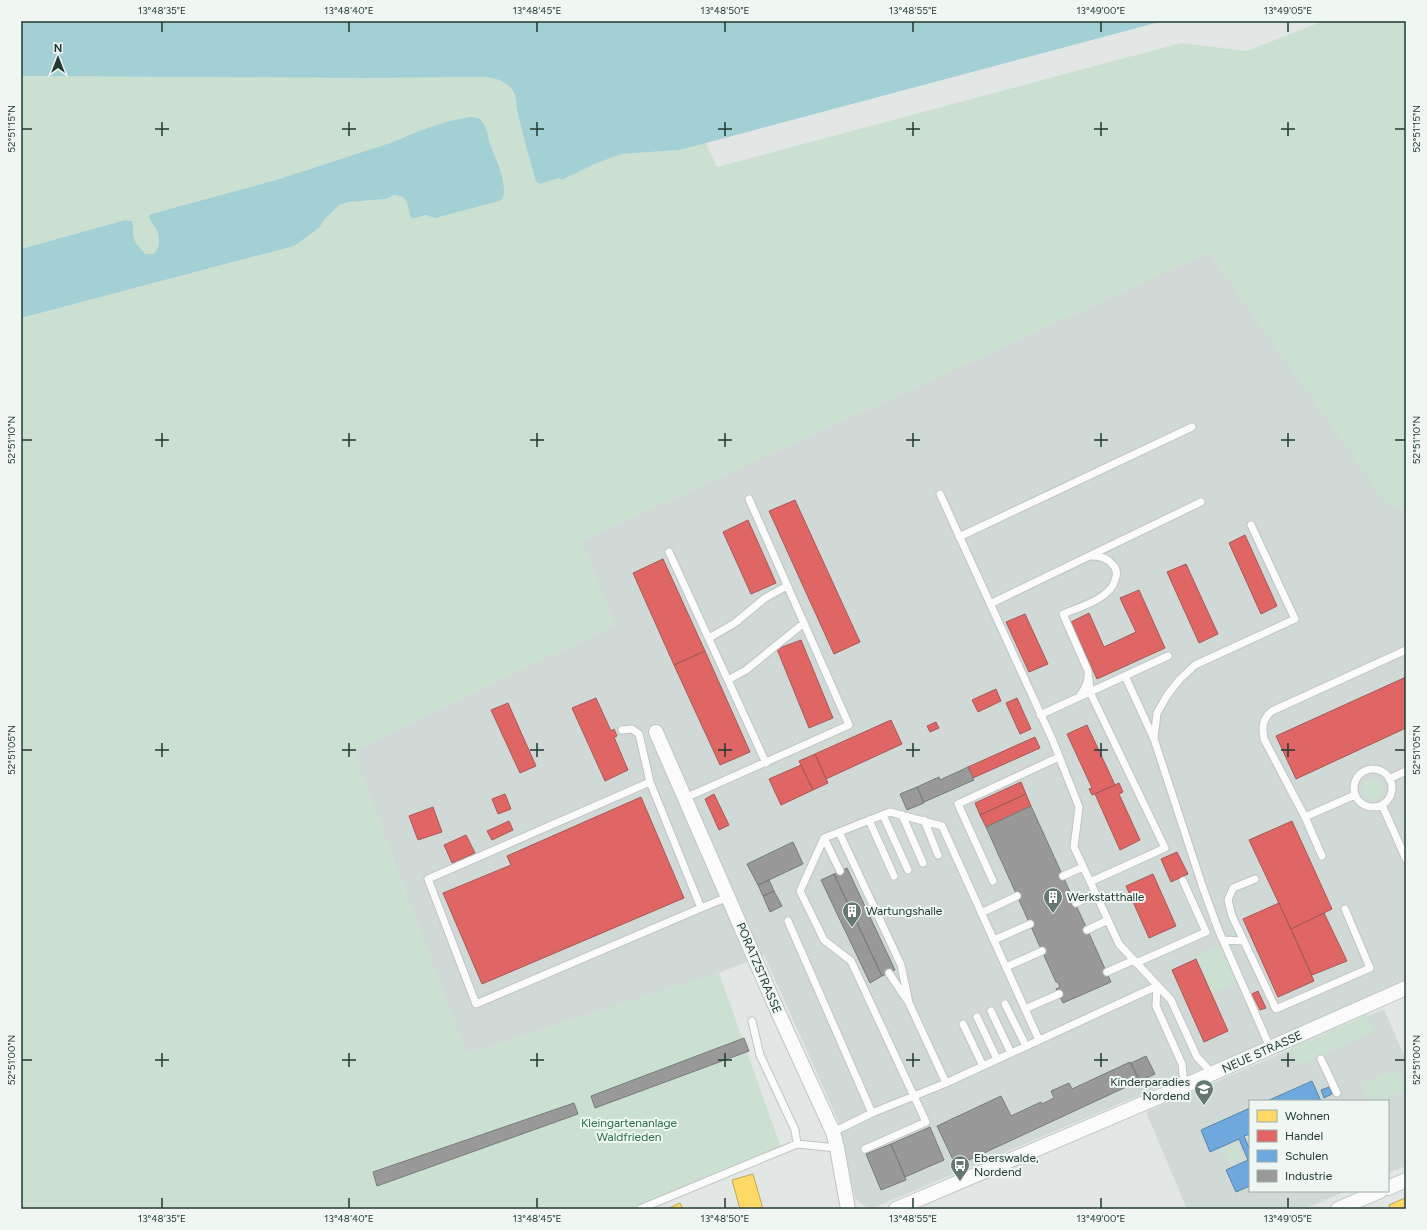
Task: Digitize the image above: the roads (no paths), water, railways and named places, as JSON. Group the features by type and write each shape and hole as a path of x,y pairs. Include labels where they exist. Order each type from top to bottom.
{"street":[{"name":"PORATZSTRASSE","path":"656,732 832,1132 837,1148 848,1209"},
{"name":"NEUE STRASSE","path":"896,1209 1406,988"},
{"path":"1389,1188 1406,1180"},
{"path":"1338,1209 1378,1192"}],"lane":[{"path":"959,537 1192,427"},
{"path":"940,494 1040,714 1079,807 1074,847 1119,944 1170,1000 1197,1057 1212,1073"},
{"path":"685,798 849,726 749,499"},
{"path":"990,604 1202,502"},
{"path":"1154,739 1157,713 1168,694 1180,679 1195,665 1295,619 1251,525"},
{"path":"669,552 766,762"},
{"path":"1090,556 1100,556 1108,560 1115,567 1117,575 1114,586 1104,595 1063,614 1088,671 1090,692 1165,848 1090,882"},
{"path":"709,638 735,623 765,598 787,586"},
{"path":"728,680 746,670 804,623"},
{"path":"1322,856 1305,818 1264,739 1262,729 1263,721 1272,711 1406,650"},
{"path":"1040,714 1168,656"},
{"path":"1124,676 1154,739 1203,888 1223,940 1270,1048"},
{"path":"1079,697 1084,691 1089,679"},
{"path":"622,730 632,729 639,734 650,782 701,908"},
{"path":"993,881 958,804 1059,757"},
{"path":"1369,770 1381,771 1389,779 1392,790 1390,796 1382,805 1376,807 1363,805 1355,795 1355,782 1363,772 1369,770"},
{"path":"1389,779 1406,771"},
{"path":"650,782 428,879 476,1004 728,897"},
{"path":"1305,818 1355,795"},
{"path":"1382,805 1406,859"},
{"path":"865,1149 926,1122 851,961 824,940 800,891 824,838 890,812 942,826 1039,1040"},
{"path":"883,815 908,870"},
{"path":"902,815 923,863"},
{"path":"869,820 894,876"},
{"path":"924,820 938,855"},
{"path":"839,832 901,965 909,1003"},
{"path":"824,838 840,871"},
{"path":"1063,876 1083,867"},
{"path":"1255,879 1233,888 1228,900 1232,916 1276,1009 1370,968 1345,909"},
{"path":"1107,972 1206,932 1183,881"},
{"path":"1076,904 1096,894"},
{"path":"981,913 1017,896"},
{"path":"1088,930 1108,920"},
{"path":"788,921 872,1113"},
{"path":"994,940 1030,924"},
{"path":"1223,940 1244,941"},
{"path":"1006,967 1042,951"},
{"path":"889,973 909,1003 946,1083"},
{"path":"832,1132 872,1113 946,1083 1157,986"},
{"path":"1157,986 1156,1006 1182,1064 1184,1085"},
{"path":"1025,1009 1059,994"},
{"path":"1005,1004 1026,1046"},
{"path":"991,1011 1011,1053"},
{"path":"977,1017 997,1059"},
{"path":"752,1021 760,1055 795,1130 797,1144"},
{"path":"963,1024 983,1066"},
{"path":"1321,1059 1337,1093"},
{"path":"640,1209 797,1144 837,1148"}],"water":[{"path":"21,21 1163,21 679,150 622,154 597,163 562,180 559,178 540,184 536,182 520,123 515,94 508,85 497,79 488,77 361,78 21,76"},
{"path":"469,117 476,117 480,119 487,130 504,185 504,194 499,201 435,218 425,215 412,218 407,203 403,197 394,195 386,199 349,202 339,205 324,220 319,228 294,246 21,318 21,249 125,220 132,221 134,238 138,246 145,254 153,254 156,251 159,237 157,230 149,218 151,214 276,180 390,143 427,128"}],"place":[{"name":"Werkstatthalle","path":"1053,914"},
{"name":"Wartungshalle","path":"852,928"},
{"name":"Kinderparadies Nordend","path":"1204,1106"},
{"name":"Eberswalde, Nordend","path":"960,1182"}],"park label":[{"name":"Kleingartenanlage Waldfrieden","path":"629,1130"}]}
